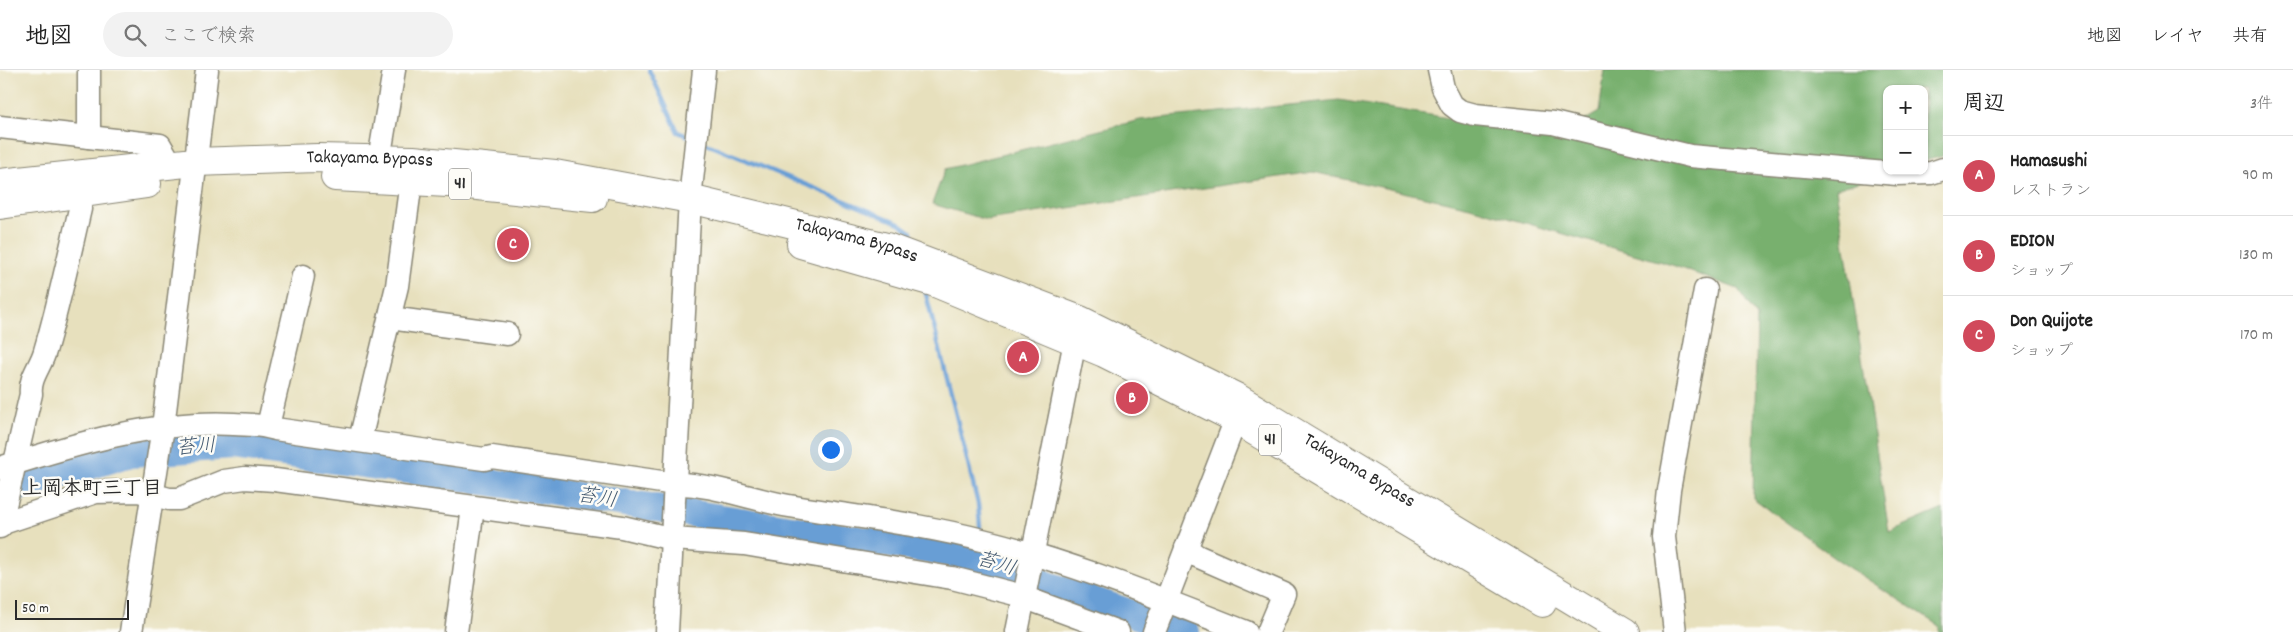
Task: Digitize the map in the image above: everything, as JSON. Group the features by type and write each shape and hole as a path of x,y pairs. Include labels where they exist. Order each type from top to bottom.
{"highway":[{"name":"Takayama Bypass","path":"0,183 317,158 413,160 555,174 690,207 887,247 919,268 1077,329 1236,396 1625,632"},
{"name":"Takayama Bypass","path":"0,205 80,194 187,168 293,176 411,181 690,207"},
{"name":"Takayama Bypass","path":"1077,329 1236,420 1591,632"}],"street":[{"path":"89,70 89,137"},
{"path":"131,632 162,431 187,168 207,70"},
{"path":"381,148 394,70"},
{"path":"667,632 690,207 704,70"},
{"path":"1439,70 1443,88 1452,105 1460,111 1475,115 1553,123 1690,156 1897,174 1931,173 1943,169"},
{"path":"0,128 160,145 187,168"},
{"path":"360,440 390,318 404,243 411,181"},
{"path":"80,194 80,209 58,305 44,355 32,378 9,466 1,522 96,492 139,491 153,488 179,499 224,480 245,478 275,480 744,544 952,578 1024,596 1118,632"},
{"path":"268,426 303,276"},
{"path":"1675,632 1664,537 1668,490 1705,290"},
{"path":"390,318 507,334"},
{"path":"1017,632 1077,329"},
{"path":"1154,632 1236,420"},
{"path":"9,466 82,444 162,431 222,424 268,426 675,489 704,486 757,501 976,538 1246,632"},
{"path":"456,632 473,508"},
{"path":"1186,548 1197,556 1284,594 1268,632"}],"green space":[{"path":"1605,70 1943,70 1943,156 1928,160 1928,85 1883,85 1883,174 1836,189 1889,532 1943,509 1943,632 1939,632 1939,626 1838,560 1753,498 1757,317 1738,289 1672,265 1470,207 1313,172 987,220 932,204 945,169 1140,120 1339,100 1558,136 1599,112"}],"waterway":[{"path":"649,70 678,132 690,137"},
{"path":"702,142 899,223 911,232 914,246"},
{"path":"925,290 978,504 979,533"},
{"name":"苔川","path":"0,493 131,453 232,446 457,477 972,557 1015,569 1048,585 1186,632"},
{"path":"972,557 975,545"}],"place":[{"name":"Don Quijote","path":"513,244"},
{"name":"Hamasushi","path":"1023,357"},
{"name":"EDION","path":"1132,398"}],"district":[{"name":"上岡本町三丁目","path":"92,490"}]}
